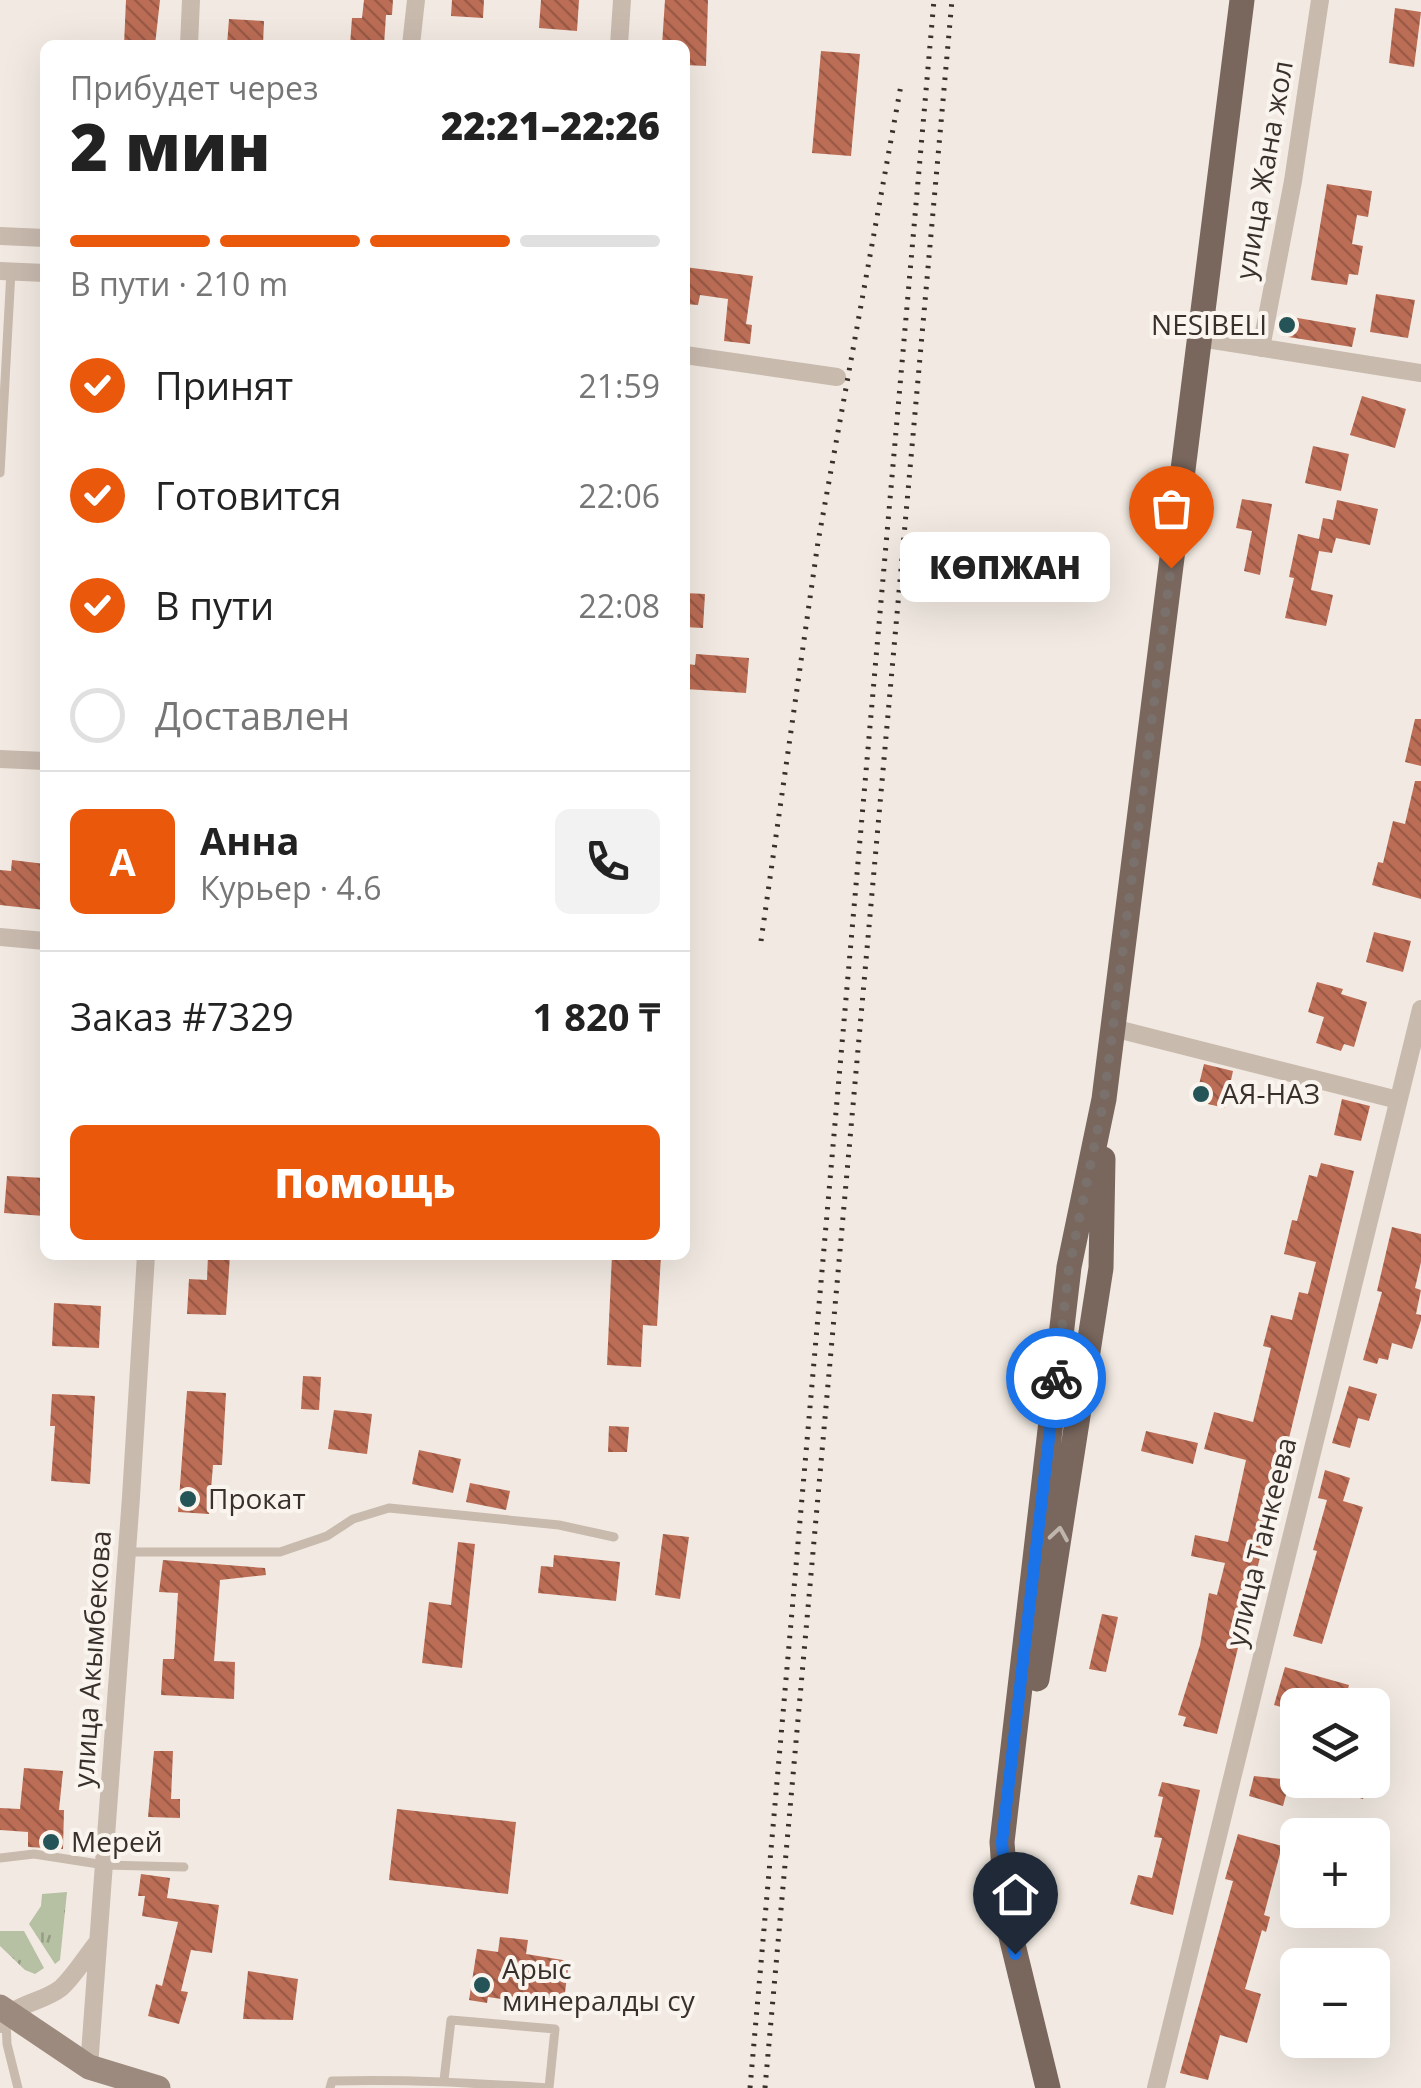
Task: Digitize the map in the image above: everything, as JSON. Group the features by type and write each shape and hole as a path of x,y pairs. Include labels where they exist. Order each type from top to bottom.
{"main road":[{"path":"1048,2088 1008,1924 1002,1842 1069,1268 1104,1099 1242,0"},
{"path":"1010,1765 1035,1688 1101,1268 1104,1099"},
{"path":"1069,1268 1081,1257 1092,1259 1101,1268"},
{"path":"2,2015 89,2067 158,2088"}],"street":[{"path":"189,40 191,0"},
{"path":"412,40 416,0"},
{"path":"619,40 622,0"},
{"name":"улица Жана жол","path":"1261,348 1320,0"},
{"path":"0,236 40,238"},
{"path":"5,271 40,273"},
{"path":"1200,338 1421,373"},
{"path":"690,356 837,376"},
{"path":"0,759 40,760"},
{"path":"0,937 40,941"},
{"name":"улица Танкеева","path":"1156,2088 1421,1009"},
{"path":"1113,1028 1399,1093 1421,1093"},
{"name":"улица Акымбекова","path":"89,2067 146,1260"},
{"path":"2,2015 40,2001 62,1987 96,1944"}],"lane":[{"path":"0,473 5,271"},
{"path":"127,1552 280,1552 328,1536 353,1519 389,1508 560,1525 614,1537"},
{"path":"0,1858 34,1854 105,1865 184,1867"},
{"path":"2,2015 18,2088"},
{"path":"330,2088 332,2081 444,2080 549,2088 555,2029 450,2020 444,2080"}],"green space":[{"path":"67,1892 60,1960 55,1964 29,1924 41,1906 42,1894"},
{"path":"0,1931 24,1931 44,1968 35,1974 25,1970 0,1946"}],"building":[{"path":"126,0 160,0 156,40 124,40"},
{"path":"364,0 393,0 392,15 386,15 384,40 350,40 352,18 362,18"},
{"path":"452,0 484,0 483,18 451,16"},
{"path":"541,0 579,0 577,31 539,28"},
{"path":"665,0 708,0 706,66 690,65 690,40 662,40"},
{"path":"1395,8 1421,12 1414,67 1389,63"},
{"path":"229,19 264,21 263,40 227,40"},
{"path":"821,51 860,54 851,156 812,153"},
{"path":"1327,184 1372,191 1368,217 1357,215 1352,244 1363,246 1358,275 1349,274 1347,285 1311,280"},
{"path":"690,268 753,276 746,324 752,325 750,344 724,341 728,299 700,295 698,305 690,304"},
{"path":"1376,294 1415,300 1408,338 1370,332"},
{"path":"1286,316 1356,328 1352,347 1282,336"},
{"path":"1362,396 1406,409 1395,448 1350,435"},
{"path":"1313,446 1349,454 1341,491 1305,483"},
{"path":"1242,499 1272,504 1260,575 1244,571 1252,531 1236,528"},
{"path":"1337,500 1378,509 1370,545 1336,538 1332,553 1319,551 1311,590 1333,595 1326,626 1285,618 1298,534 1319,539 1323,518 1333,520"},
{"path":"690,593 705,594 703,628 690,627"},
{"path":"696,654 749,658 746,693 690,689 690,664 695,665"},
{"path":"1415,719 1421,719 1421,766 1405,762"},
{"path":"1415,781 1421,781 1421,899 1372,885 1378,862 1383,863 1393,821 1405,824"},
{"path":"12,860 40,863 40,909 0,905 0,870 11,871"},
{"path":"1374,932 1411,941 1403,972 1366,962"},
{"path":"1317,982 1343,989 1341,994 1367,1002 1354,1047 1344,1044 1341,1051 1316,1043 1324,1017 1308,1012"},
{"path":"1204,1064 1233,1071 1225,1108 1195,1101"},
{"path":"1342,1099 1370,1106 1361,1141 1334,1135"},
{"path":"1321,1163 1354,1171 1217,1734 1183,1726 1186,1717 1178,1715 1200,1645 1209,1593 1217,1595 1225,1563 1191,1556 1195,1535 1228,1542 1246,1460 1204,1449 1214,1412 1253,1422 1271,1348 1263,1346 1271,1315 1292,1320 1299,1292 1308,1294 1316,1262 1284,1254 1309,1175 1317,1177"},
{"path":"7,1176 40,1178 40,1216 4,1213"},
{"path":"1392,1227 1421,1234 1421,1262 1415,1288 1421,1290 1416,1314 1421,1315 1421,1320 1412,1349 1392,1343 1388,1360 1379,1358 1377,1364 1363,1360 1382,1292 1377,1291"},
{"path":"208,1260 230,1260 226,1315 187,1314 189,1279 207,1280"},
{"path":"612,1260 661,1260 657,1326 643,1325 641,1367 607,1365"},
{"path":"54,1303 101,1306 99,1348 52,1346"},
{"path":"303,1376 321,1377 319,1410 301,1409"},
{"path":"1349,1386 1377,1394 1369,1421 1358,1418 1350,1448 1332,1443"},
{"path":"187,1391 226,1393 222,1465 213,1465 209,1514 178,1512"},
{"path":"52,1394 95,1396 90,1484 51,1481 55,1426 50,1426"},
{"path":"334,1410 372,1414 367,1454 328,1449"},
{"path":"609,1426 629,1427 627,1452 608,1452"},
{"path":"1146,1431 1198,1443 1193,1464 1141,1451"},
{"path":"419,1450 461,1459 453,1493 412,1484"},
{"path":"1325,1470 1350,1478 1343,1501 1363,1507 1322,1644 1293,1636 1327,1500 1318,1498"},
{"path":"470,1483 510,1491 506,1510 466,1502"},
{"path":"663,1534 689,1537 680,1599 655,1595"},
{"path":"458,1542 475,1544 462,1668 422,1663 429,1602 451,1605"},
{"path":"554,1555 620,1562 616,1601 538,1593 541,1566 553,1567"},
{"path":"163,1560 265,1568 266,1575 220,1580 214,1661 235,1662 234,1699 161,1695 163,1659 174,1659 178,1593 159,1592"},
{"path":"1102,1614 1118,1617 1106,1672 1089,1669"},
{"path":"1285,1667 1349,1685 1280,1688 1280,1707 1274,1705"},
{"path":"154,1751 173,1751 171,1799 180,1799 180,1818 148,1817"},
{"path":"24,1768 63,1771 59,1810 64,1810 63,1849 28,1847 28,1832 0,1830 0,1808 20,1809"},
{"path":"1254,1776 1280,1779 1280,1798 1285,1798 1283,1806 1249,1796"},
{"path":"1162,1782 1200,1790 1173,1915 1130,1904 1138,1875 1152,1878 1162,1838 1154,1837 1163,1797 1158,1796"},
{"path":"397,1809 516,1822 508,1894 389,1880"},
{"path":"1238,1834 1280,1845 1264,1915 1270,1917 1266,1932 1262,1930 1245,1989 1261,1994 1247,2043 1220,2035 1208,2080 1180,2073 1233,1881 1225,1879"},
{"path":"141,1874 170,1878 167,1898 219,1905 212,1953 191,1950 181,1991 188,1992 179,2024 148,2016 156,1984 162,1986 178,1922 142,1916 145,1896 138,1896"},
{"path":"500,1937 528,1940 526,1954 569,1961 563,2008 488,1997 487,2003 469,2000 477,1949 498,1952"},
{"path":"248,1971 298,1979 293,2020 243,2019"}],"railway":[{"path":"750,2088 934,0"},
{"path":"765,2088 952,0"},
{"path":"761,941 818,542 901,85"}],"way so far":[{"path":"1056,1378 1069,1268 1104,1099 1171,568"}],"place":[{"name":"NESIBELI","path":"1287,325"},
{"name":"КӨПЖАН","path":"1171,568"},
{"name":"АЯ-НАЗ","path":"1201,1094"},
{"name":"Прокат","path":"188,1499"},
{"name":"Мерей","path":"51,1842"},
{"name":"Арыс минералды су","path":"482,1985"}],"route":[{"path":"1015,1954 1008,1924 1002,1842 1056,1378"}]}
